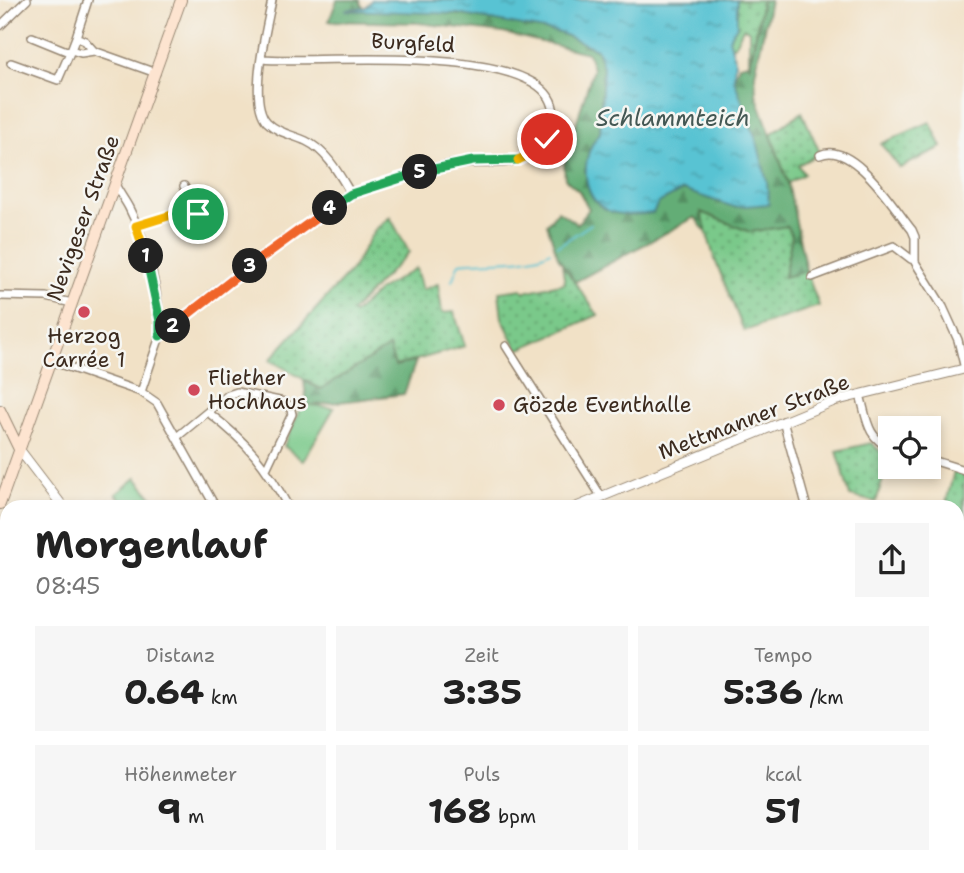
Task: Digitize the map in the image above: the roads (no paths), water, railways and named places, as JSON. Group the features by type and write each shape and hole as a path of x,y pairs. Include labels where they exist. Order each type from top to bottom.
{"main road":[{"name":"Nevigeser Straße","path":"1,500 181,0"},
{"path":"0,410 19,449"},
{"path":"6,421 30,419"},
{"path":"0,603 0,636"}],"street":[{"path":"1,22 27,0"},
{"path":"11,63 58,80 88,0"},
{"path":"160,336 218,289 351,194 329,159 314,145 283,133 263,116 258,92 272,0"},
{"path":"32,37 70,51 94,51 156,73"},
{"path":"76,37 85,41 94,51"},
{"name":"Burgfeld","path":"263,59 401,58 472,64 534,84 550,101 554,114 551,131 542,146 526,157 449,165 351,194"},
{"name":"Mettmanner Straße","path":"598,500 783,421 860,394 964,367 958,340 943,307 915,262 912,230 857,163 836,152 820,155"},
{"path":"115,184 136,226 148,261 160,321 160,336 141,392"},
{"path":"184,186 205,230"},
{"path":"136,226 194,208"},
{"path":"812,277 894,246 911,259"},
{"path":"0,296 46,297 72,303"},
{"path":"506,346 595,500"},
{"path":"51,361 141,392 157,403 212,500"},
{"path":"178,436 209,413 221,398 237,392 290,406 290,421 267,467"},
{"path":"860,394 870,432 878,442"},
{"path":"209,413 267,467 285,500"},
{"path":"783,421 805,500"},
{"path":"19,449 58,500"},
{"path":"941,463 964,470"}],"water":[{"name":"Schlammteich","path":"372,0 737,0 737,26 729,39 735,59 734,79 758,145 769,204 734,207 683,190 658,203 653,213 627,215 603,208 590,192 586,171 590,150 600,133 603,67 597,49 560,33 458,14 345,10 366,7"}],"waterway":[{"path":"558,246 591,224"},
{"path":"452,281 459,263 533,258 550,251"}],"place":[{"name":"Herzog Carrée 1","path":"84,312"},
{"name":"Fliether Hochhaus","path":"194,390"},
{"name":"Gözde Eventhalle","path":"499,405"}]}
